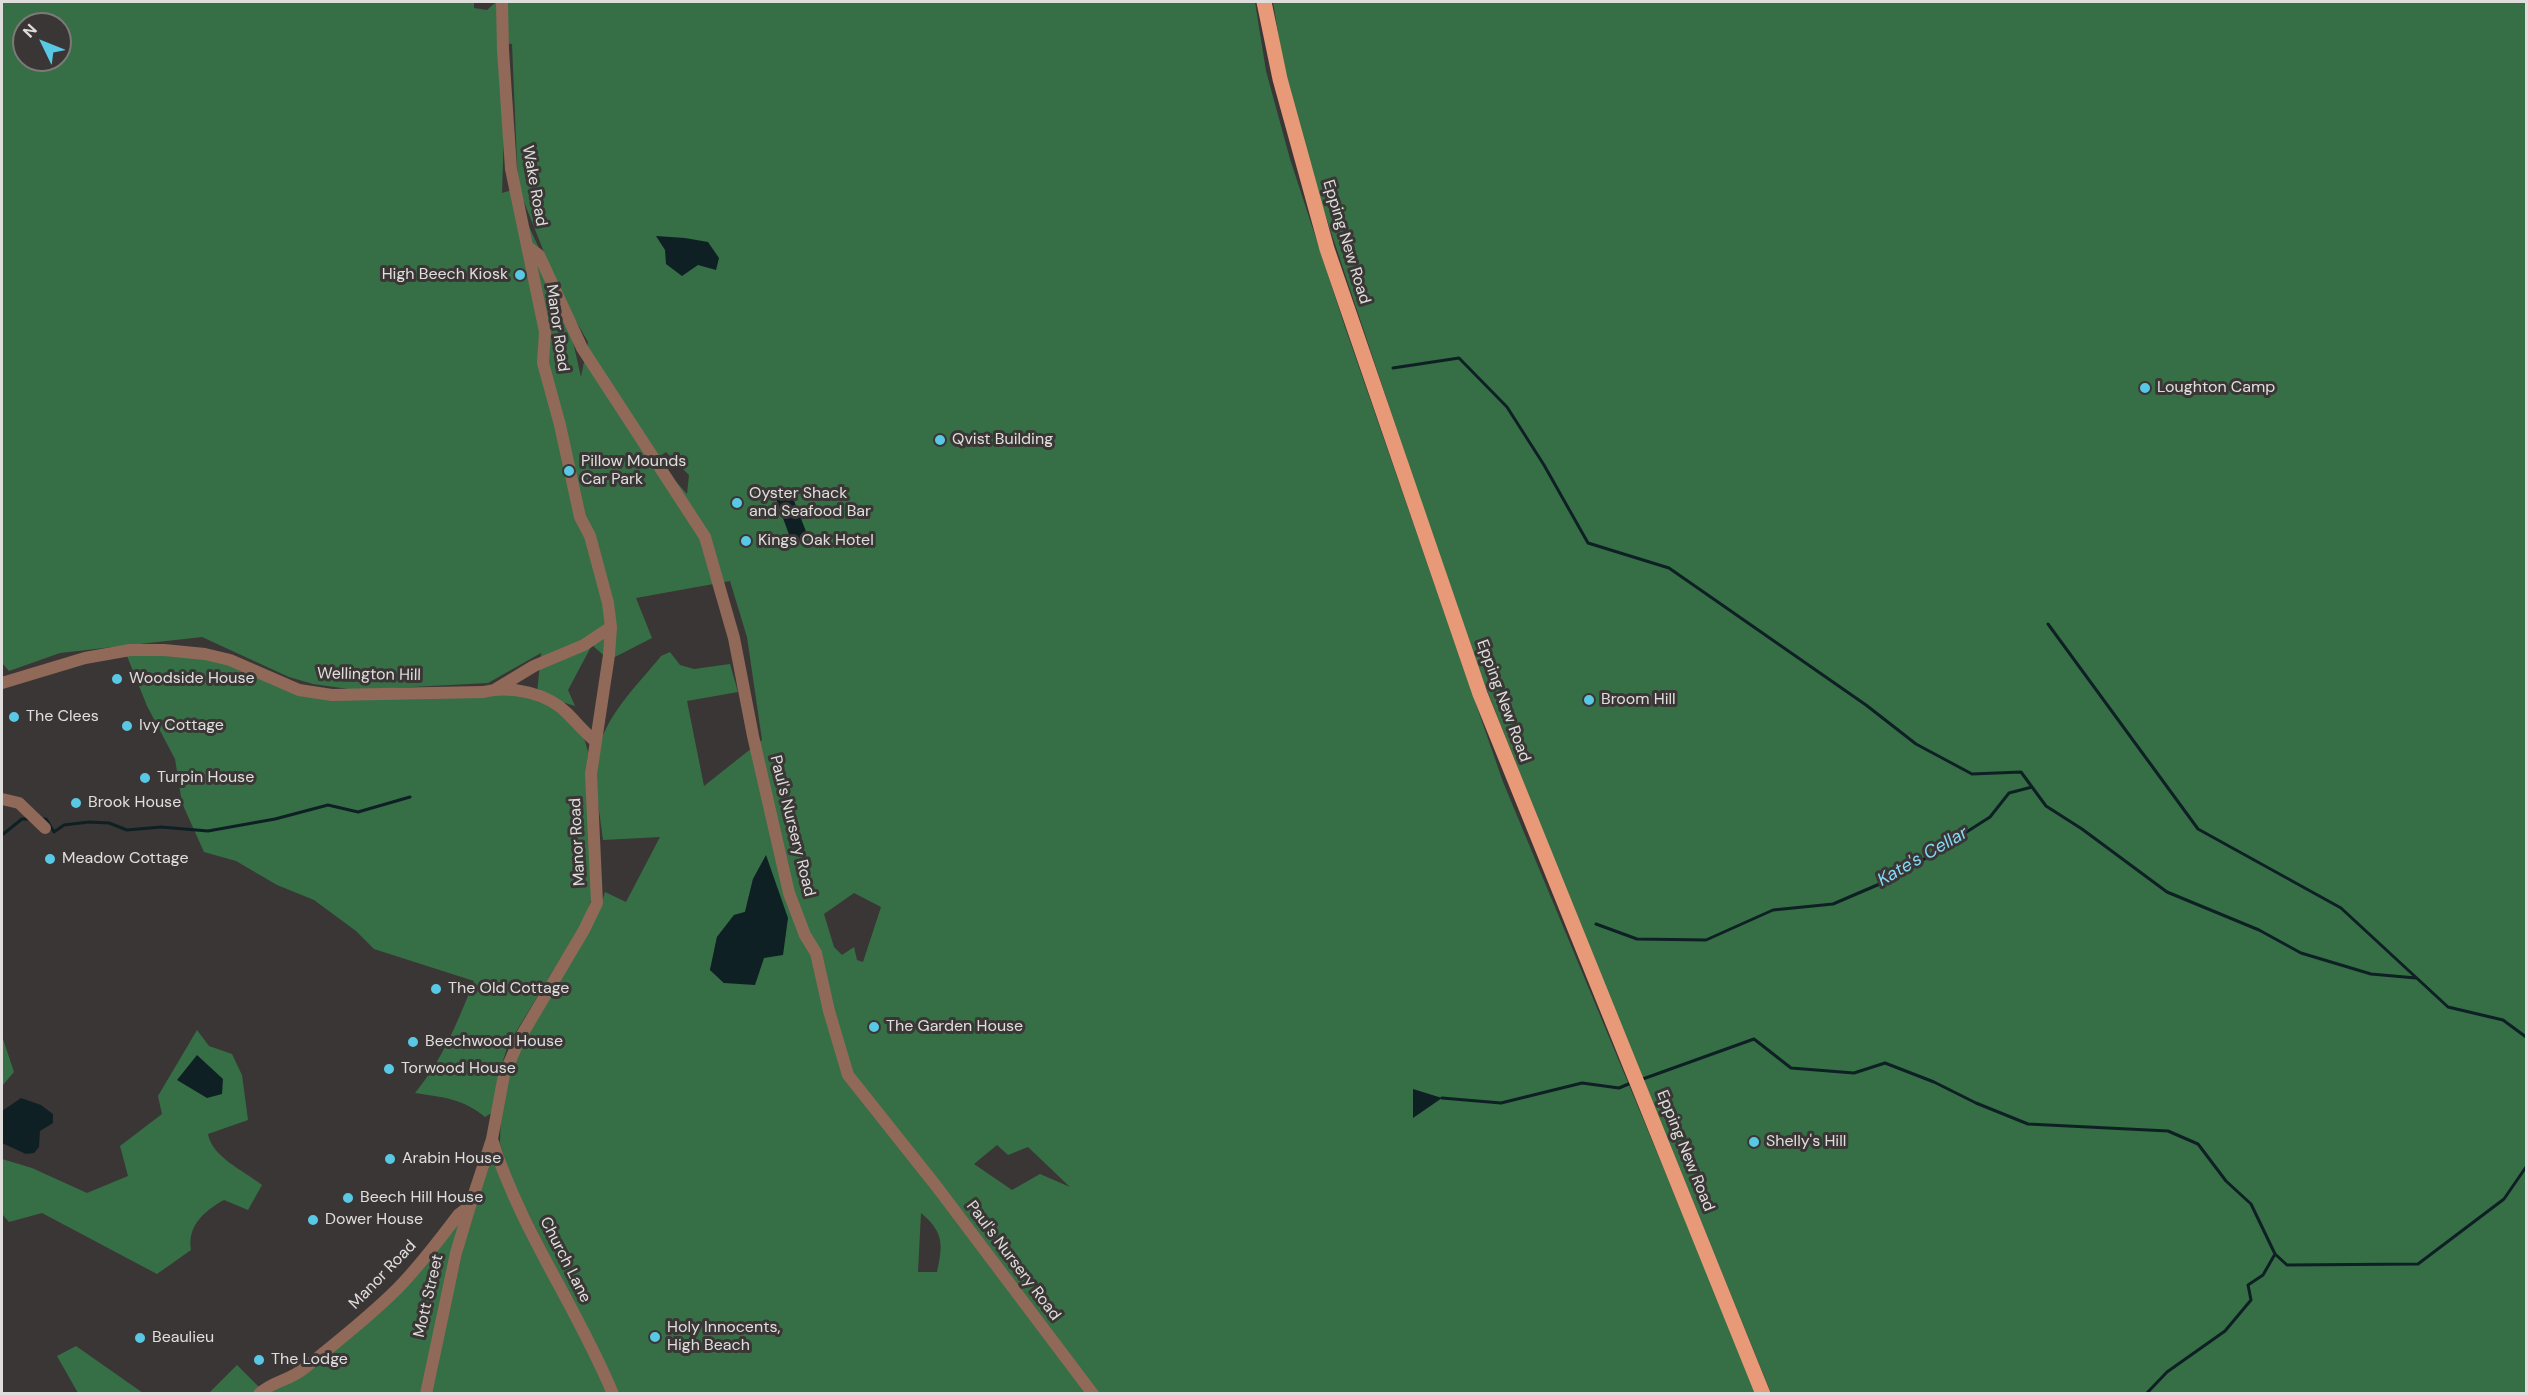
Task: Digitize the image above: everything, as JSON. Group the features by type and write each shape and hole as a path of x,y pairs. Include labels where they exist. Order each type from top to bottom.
{"main road":[{"name":"Epping New Road","path":"1264,2 1280,79 1327,249 1480,694 1763,1394"}],"street":[{"name":"Wake Road","path":"502,2 511,169 528,247 539,255 582,348 632,428 649,449"},
{"name":"Manor Road","path":"259,1394 267,1386 288,1380 304,1370 358,1325 396,1290 459,1214 470,1206 492,1139 504,1075 520,1038 584,930 597,903 591,774 611,627 608,603 590,536 580,517 560,425 543,363 545,332 528,247"},
{"name":"Paul's Nursery Road","path":"649,449 705,537 716,570 734,638 753,736 789,893 805,935 816,953 829,1011 848,1075 1093,1394"},
{"name":"Wellington Hill","path":"496,689 534,666 585,645 611,627"},
{"name":"Wellington Hill","path":"2,683 85,658 130,650 164,650 205,654 230,660 299,690 332,695 483,692 496,689 525,691 554,703 595,741"},
{"path":"2,799 19,803 45,828"},
{"name":"Church Lane","path":"492,1139 503,1174 580,1327 596,1353 613,1394"},
{"name":"Mott Street","path":"426,1394 456,1253 470,1206"}],"green space":[{"path":"2,2 474,2 474,8 487,10 496,2 1255,2 1266,71 1290,159 1345,327 1503,782 1757,1393 619,1393 512,1181 500,1143 501,1109 509,1063 602,902 605,892 626,902 660,837 603,840 596,787 597,756 607,728 623,702 661,656 670,652 680,665 694,669 730,664 738,692 687,701 704,786 762,740 747,637 730,581 636,598 652,638 609,660 592,645 568,690 575,706 537,694 541,653 488,683 356,690 313,684 289,677 202,637 60,653 9,671 2,663","holes":["500,43 512,44 518,187 562,297 588,342 581,377 564,302 512,190 502,193 504,130","666,452 689,475 687,494 656,459","766,856 724,983 710,970 717,937 734,915 745,912 753,879","854,893 881,907 863,962 857,960 854,947 842,955 834,947 824,914","997,1145 1008,1155 1028,1147 1070,1187 1040,1174 1012,1190 974,1164","921,1213 934,1226 941,1246 937,1272 918,1272"]},
{"path":"1273,2 2526,2 2526,1393 1771,1393 1570,900 1466,637 1308,163 1285,75"},
{"path":"127,656 206,656 311,695 509,693 534,695 555,707 577,728 585,741 588,752 586,775 592,897 585,918 508,1045 498,1076 493,1112 485,1117 461,1103 415,1093 442,1053 474,981 374,949 356,931 314,900 277,885 236,861 204,852 182,803 175,759 147,706"},
{"path":"197,1030 209,1046 232,1054 242,1075 248,1120 208,1134 222,1157 262,1185 248,1210 224,1200 210,1209 194,1227 190,1241 191,1250 157,1274 42,1213 9,1222 2,1214 2,1159 32,1168 87,1193 128,1176 120,1146 162,1114 158,1096"},
{"path":"2,1036 14,1072 2,1086"},
{"path":"493,1156 610,1393 430,1394 469,1223"},
{"path":"462,1218 421,1393 266,1394 301,1375"},
{"path":"76,1346 143,1393 78,1393 57,1356"},
{"path":"237,1365 259,1387 252,1393 208,1394"}],"shaded area":[{"path":"656,236 708,242 719,258 716,270 698,265 682,276 666,264 665,250"},
{"path":"788,491 791,493 807,534 806,538 795,542 791,540 776,499 778,495"},
{"path":"766,855 788,918 783,955 764,958 755,985 724,983 710,970 717,937 734,915 745,912 753,879"},
{"path":"197,1055 223,1079 222,1094 207,1098 177,1080"},
{"path":"1413,1089 1442,1098 1413,1118"},
{"path":"21,1098 41,1105 53,1114 53,1123 40,1131 39,1147 34,1153 26,1154 2,1143 2,1111"}],"waterway":[{"path":"1393,368 1459,358 1507,407 1544,465 1588,543 1669,568 1866,705 1916,744 1972,774 2021,772 2046,806 2082,829 2167,892 2259,930 2301,953 2371,974 2416,978"},
{"path":"2048,624 2198,829 2341,908 2448,1007 2503,1020 2526,1037"},
{"name":"Kate's Cellar","path":"1596,924 1637,939 1706,940 1773,910 1833,904 1896,877 1990,817 2009,793 2032,787"},
{"path":"41,819 46,819 54,832 64,825 89,822 109,823 127,830 161,827 208,831 275,819 328,805 358,812 410,797"},
{"path":"2,835 22,819 28,819"},
{"path":"1640,1080 1754,1039 1791,1068 1854,1073 1885,1063 2028,1124 2168,1131 2198,1144 2226,1181 2251,1204 2275,1254 2287,1265 2418,1264 2504,1199 2526,1167"},
{"path":"1442,1098 1501,1103 1582,1083 1619,1088 1631,1083"},
{"path":"2146,1394 2167,1372 2225,1331 2251,1300 2248,1285 2263,1275 2275,1254"}],"place":[{"name":"High Beech Kiosk","path":"520,275"},
{"name":"Loughton Camp","path":"2145,388"},
{"name":"Qvist Building","path":"940,440"},
{"name":"Pillow Mounds Car Park","path":"569,471"},
{"name":"Oyster Shack and Seafood Bar","path":"737,503"},
{"name":"Kings Oak Hotel","path":"746,541"},
{"name":"Woodside House","path":"117,679"},
{"name":"Broom Hill","path":"1589,700"},
{"name":"The Clees","path":"14,717"},
{"name":"Ivy Cottage","path":"127,726"},
{"name":"Turpin House","path":"145,778"},
{"name":"Brook House","path":"76,803"},
{"name":"Meadow Cottage","path":"50,859"},
{"name":"The Old Cottage","path":"436,989"},
{"name":"The Garden House","path":"874,1027"},
{"name":"Beechwood House","path":"413,1042"},
{"name":"Torwood House","path":"389,1069"},
{"name":"Shelly's Hill","path":"1754,1142"},
{"name":"Arabin House","path":"390,1159"},
{"name":"Beech Hill House","path":"348,1198"},
{"name":"Dower House","path":"313,1220"},
{"name":"Holy Innocents, High Beach","path":"655,1337"},
{"name":"Beaulieu","path":"140,1338"},
{"name":"The Lodge","path":"259,1360"}]}
